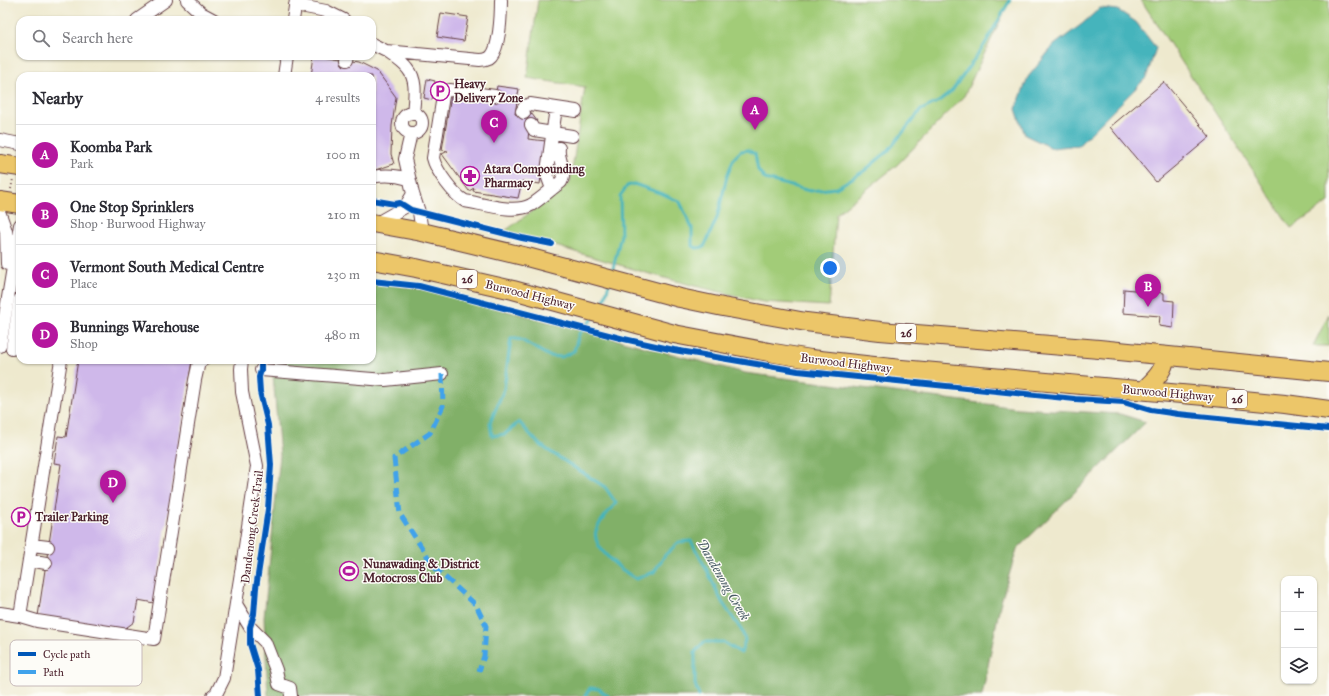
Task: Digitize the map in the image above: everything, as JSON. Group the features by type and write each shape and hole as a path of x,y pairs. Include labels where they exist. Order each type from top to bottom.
{"highway":[{"path":"0,164 16,173"},
{"name":"26","path":"376,224 422,232 579,270 649,290 723,308 841,327 1329,372"},
{"name":"Burwood Highway","path":"376,261 460,277 560,302 674,334 811,359 901,369 1144,390 1285,404 1329,410"},
{"path":"1144,390 1160,374 1165,364 1166,356"}],"street":[{"path":"143,16 166,0"},
{"path":"186,0 207,16"},
{"path":"376,46 386,51 480,60 489,58 494,52 498,35 501,0"},
{"path":"294,9 316,16"},
{"path":"294,9 326,11 336,16"},
{"path":"376,42 409,70 413,78 416,124 406,159 409,179 419,212 422,232"},
{"path":"285,72 286,60"},
{"path":"492,98 464,95 450,90 445,91 443,96 433,158 435,165 459,197 466,201 514,209 522,208 531,204 561,182 564,168 559,158 559,148"},
{"path":"524,113 522,111 525,106 530,104 576,111"},
{"path":"552,189 549,185 547,171 556,108"},
{"path":"416,124 438,125"},
{"path":"531,125 534,130 572,136"},
{"path":"0,140 16,143"},
{"path":"378,176 406,159"},
{"path":"378,176 399,176 409,179"},
{"path":"376,223 406,206 413,194"},
{"path":"0,214 8,242 7,263 10,283"},
{"path":"8,348 10,283 16,248"},
{"path":"8,348 16,315"},
{"path":"20,616 60,364"},
{"path":"0,613 20,616 37,621 154,639 199,364"},
{"path":"213,696 216,694 224,678 257,466 242,392 242,364"},
{"path":"261,370 385,380 442,374"},
{"path":"32,545 48,547"},
{"path":"29,560 46,563"},
{"path":"236,604 250,627 265,642 276,670 279,684 290,688 291,696"}],"path":[{"path":"10,199 16,173"}],"green space":[{"path":"538,0 1010,0 964,96 897,165 836,214 829,306 763,302 650,274 505,231 570,183 585,87 527,78"},
{"path":"1141,0 1329,0 1329,202 1291,228"},
{"path":"376,283 427,290 745,373 1018,408 1120,414 1146,422 1017,549 1000,605 982,696 268,696 264,618 280,455 273,376 274,364 376,364"},
{"path":"1329,314 1329,346 1313,346"}],"water":[{"path":"1100,8 1118,10 1136,22 1156,48 1146,78 1079,145 1052,148 1025,135 1016,109 1028,77 1054,45"}],"building":[{"path":"441,13 468,17 464,41 437,37"},
{"path":"313,60 347,60 359,62 377,71 396,97 392,126 391,154 394,164 376,170 376,72 312,72"},
{"path":"427,79 435,81 432,100 424,98"},
{"path":"1164,82 1210,137 1156,182 1110,127"},
{"path":"497,86 519,89 515,114 518,115 529,110 537,121 528,128 528,139 546,141 540,184 522,181 518,198 473,191 474,188 469,191 442,154 448,151 442,150 451,96 494,102"},
{"path":"1124,289 1164,293 1164,300 1174,301 1173,328 1159,326 1160,316 1123,313"},
{"path":"77,364 191,364 154,603 138,600 134,622 123,630 38,616 61,464 54,463 58,436 66,437"}],"waterway":[{"name":"Dandenong Creek","path":"612,273 621,235 620,196 627,186 634,184 663,194 680,202 692,228 692,246 697,248 704,247 717,218 727,176 734,158 741,151 748,150 755,154 758,170 765,179 810,191 836,188 864,171 888,151 921,110 940,101 952,91 985,44 1010,0"},
{"name":"Dandenong Creek","path":"602,307 609,284"},
{"name":"Dandenong Creek","path":"593,318 579,334 574,351 562,357 549,356 521,340 511,338 504,389 490,423 492,436 505,434 519,422 539,444 605,487 616,503 599,524 596,531 598,545 616,565 636,579 654,572 665,555 679,542 691,541 722,602 742,631 745,640 741,653 723,642 704,642 695,652 695,684 699,696"},
{"name":"Dandenong Creek","path":"585,696 590,688 599,689 608,696"}],"marked path":[{"path":"442,374 443,406 430,433 394,458 400,514 435,568 476,605 486,626 484,656 479,671"}],"cycle path":[{"path":"376,201 395,204 400,203 411,210 552,244"},
{"path":"376,281 419,286 624,339 674,350 798,371 1075,399 1124,402 1151,410 1178,414 1329,429"},
{"name":"Dandenong Creek Trail","path":"260,696 258,670 250,644 250,627 254,614 256,588 268,509 271,465 268,425 260,392 259,377 261,364"}],"place":[{"name":"Heavy Delivery Zone","path":"440,91"},
{"name":"Koomba Park","path":"755,130"},
{"name":"Vermont South Medical Centre","path":"494,143"},
{"name":"Atara Compounding Pharmacy","path":"470,176"},
{"name":"One Stop Sprinklers","path":"1148,307"},
{"name":"Bunnings Warehouse","path":"113,503"},
{"name":"Trailer Parking","path":"21,517"},
{"name":"Nunawading & District Motocross Club","path":"349,571"}]}
